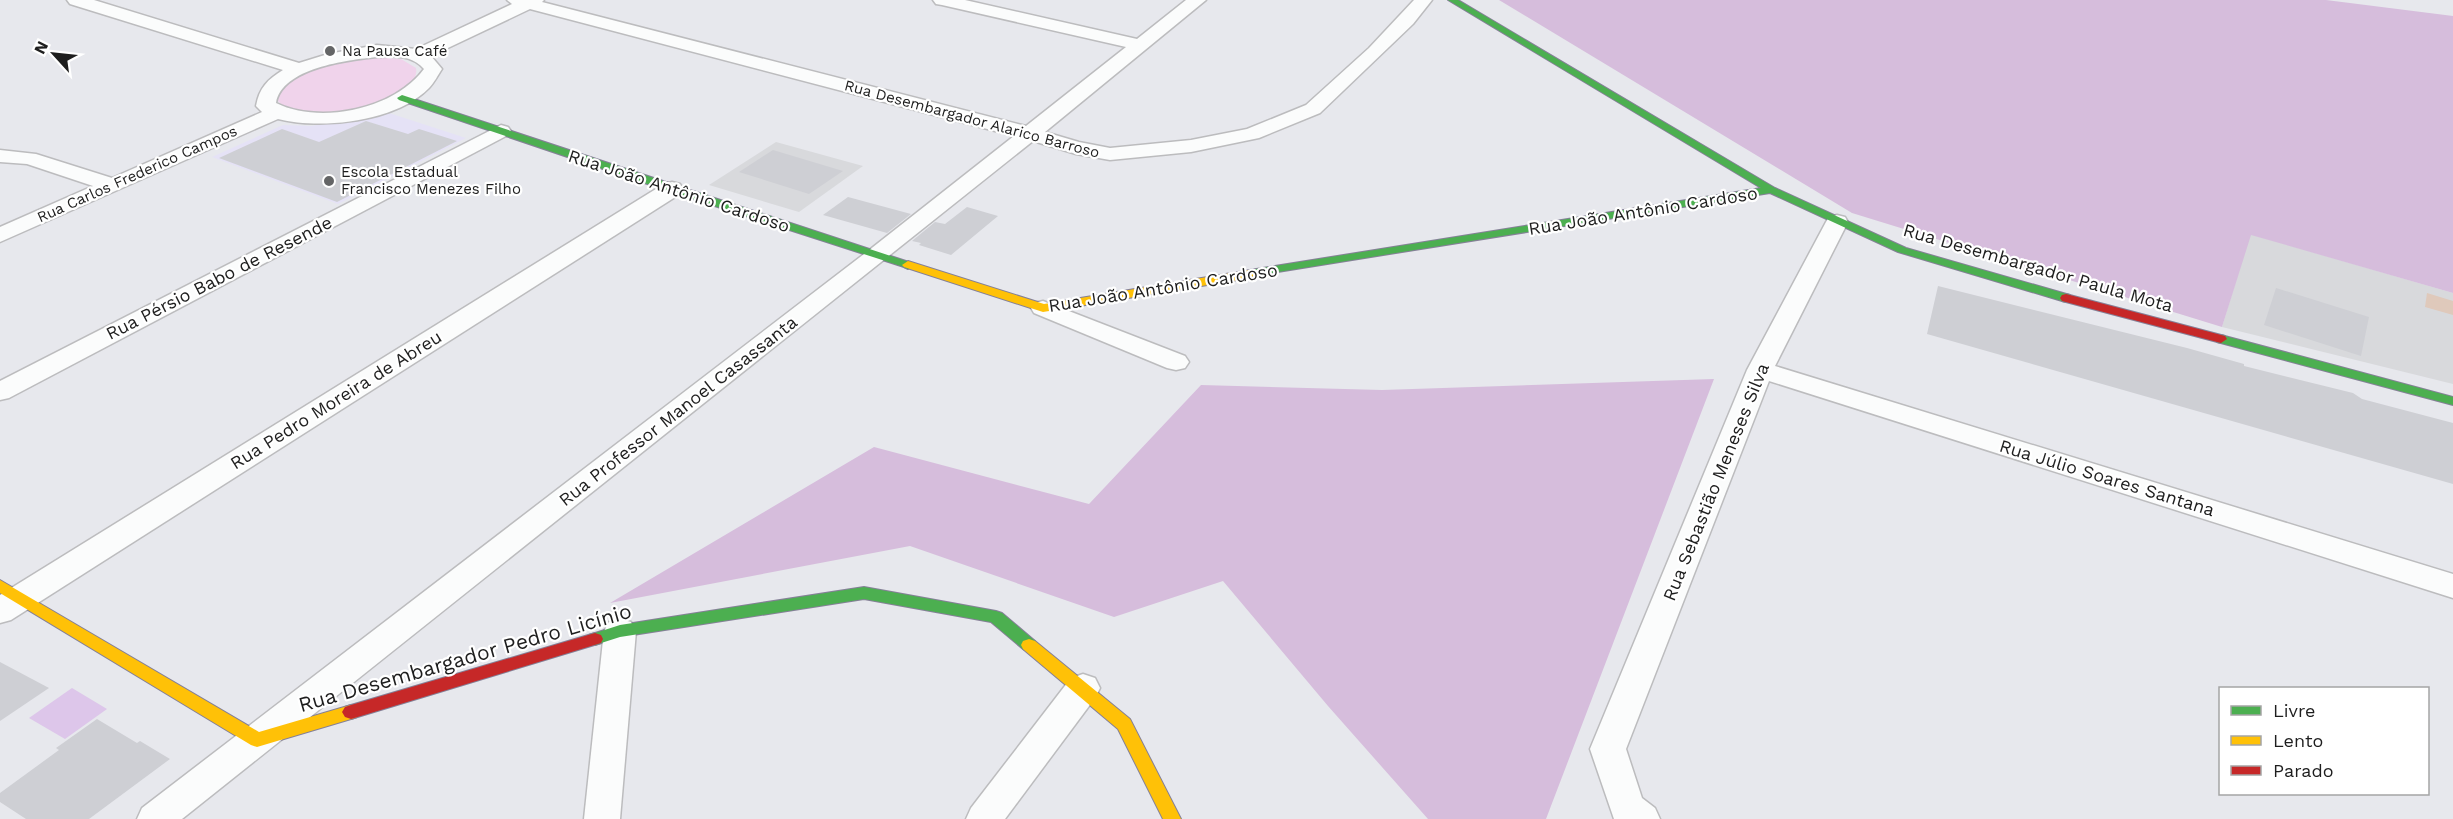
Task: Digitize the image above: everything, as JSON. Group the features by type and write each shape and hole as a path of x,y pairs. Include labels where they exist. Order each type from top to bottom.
{"street":[{"path":"76,0 300,69"},
{"path":"942,0 1141,45"},
{"name":"Rua Professor Manoel Casassanta","path":"155,819 876,256 1197,0"},
{"name":"Rua Desembargador Alarico Barroso","path":"526,1 1028,133 1076,148 1110,154 1191,146 1252,134 1313,110 1407,20 1423,0"},
{"name":"Rua Desembargador Paula Mota","path":"1452,0 1770,190 1902,250 2010,283 2453,401"},
{"path":"418,55 526,1"},
{"path":"400,51 418,55 429,61 433,69 429,78 419,88 402,98 377,108 348,116 302,118 275,113 266,106 265,98 271,88 300,69 324,60 368,52 400,51"},
{"name":"Rua João Antônio Cardoso","path":"402,98 876,256 1043,308 1770,190"},
{"name":"Rua Carlos Frederico Campos","path":"0,235 275,113"},
{"name":"Rua Pérsio Babo de Resende","path":"0,392 501,131"},
{"path":"0,156 29,158 113,185"},
{"name":"Rua Pedro Moreira de Abreu","path":"7,598 672,189"},
{"name":"Rua Sebastião Meneses Silva","path":"1642,819 1627,808 1608,748 1760,370 1837,222"},
{"path":"1043,308 1176,362"},
{"name":"Rua Júlio Soares Santana","path":"1760,370 2453,586"},
{"name":"Rua Desembargador Pedro Licínio","path":"257,740 620,631 864,593 996,617 1124,724 1172,819"},
{"path":"7,598 257,740"},
{"path":"602,819 620,631"},
{"path":"984,819 1083,688"}],"shaded area":[{"path":"1499,0 2326,0 2453,16 2453,293 2251,235 2222,327 1852,213"},
{"path":"373,57 401,59 416,68 413,81 401,92 381,101 334,112 310,113 291,109 278,101 281,90 302,73 348,60"},
{"name":"Escola Estadual Francisco Menezes Filho","path":"386,112 466,138 338,204 212,157 283,125 311,126 364,118"},
{"path":"776,142 863,166 799,212 709,185"},
{"path":"2250,234 2453,293 2453,384 2222,327"},
{"path":"2427,293 2453,301 2453,315 2425,307"},
{"path":"1714,379 1546,819 1428,819 1328,706 1223,581 1114,617 910,546 610,603 874,447 1089,504 1201,385 1382,390"},
{"path":"72,688 107,709 65,739 29,718"}],"building":[{"name":"Escola Estadual Francisco Menezes Filho","path":"366,121 408,134 419,129 457,141 337,202 219,158 282,129 319,142"},
{"path":"773,150 843,171 809,194 739,172"},
{"path":"848,197 911,214 887,233 823,215"},
{"path":"967,207 998,216 951,255 912,241 935,222 945,224"},
{"path":"1938,286 2187,348 2244,364 2244,366 2353,393 2362,399 2453,423 2453,484 1927,334"},
{"path":"2276,288 2369,317 2361,356 2264,325"},
{"path":"0,662 49,688 0,721"},
{"path":"97,719 137,743 140,741 170,759 89,819 26,819 0,802 0,793 59,750 56,748"}],"traffic: fast":[{"path":"1452,0 1771,190 1902,250 2066,298"},
{"path":"402,98 908,265"},
{"path":"1250,274 1771,190"},
{"path":"2221,339 2453,401"},
{"path":"595,639 620,631 864,593 996,617 1029,645"}],"traffic: slow":[{"path":"908,265 1043,308 1250,274"},
{"path":"0,586 257,740 351,712"},
{"path":"1029,645 1124,724 1172,819"}],"traffic: jam":[{"path":"2066,298 2221,339"},
{"path":"351,712 595,639"}],"place":[{"name":"Na Pausa Café","path":"330,51"},
{"name":"Escola Estadual Francisco Menezes Filho","path":"329,181"}]}
